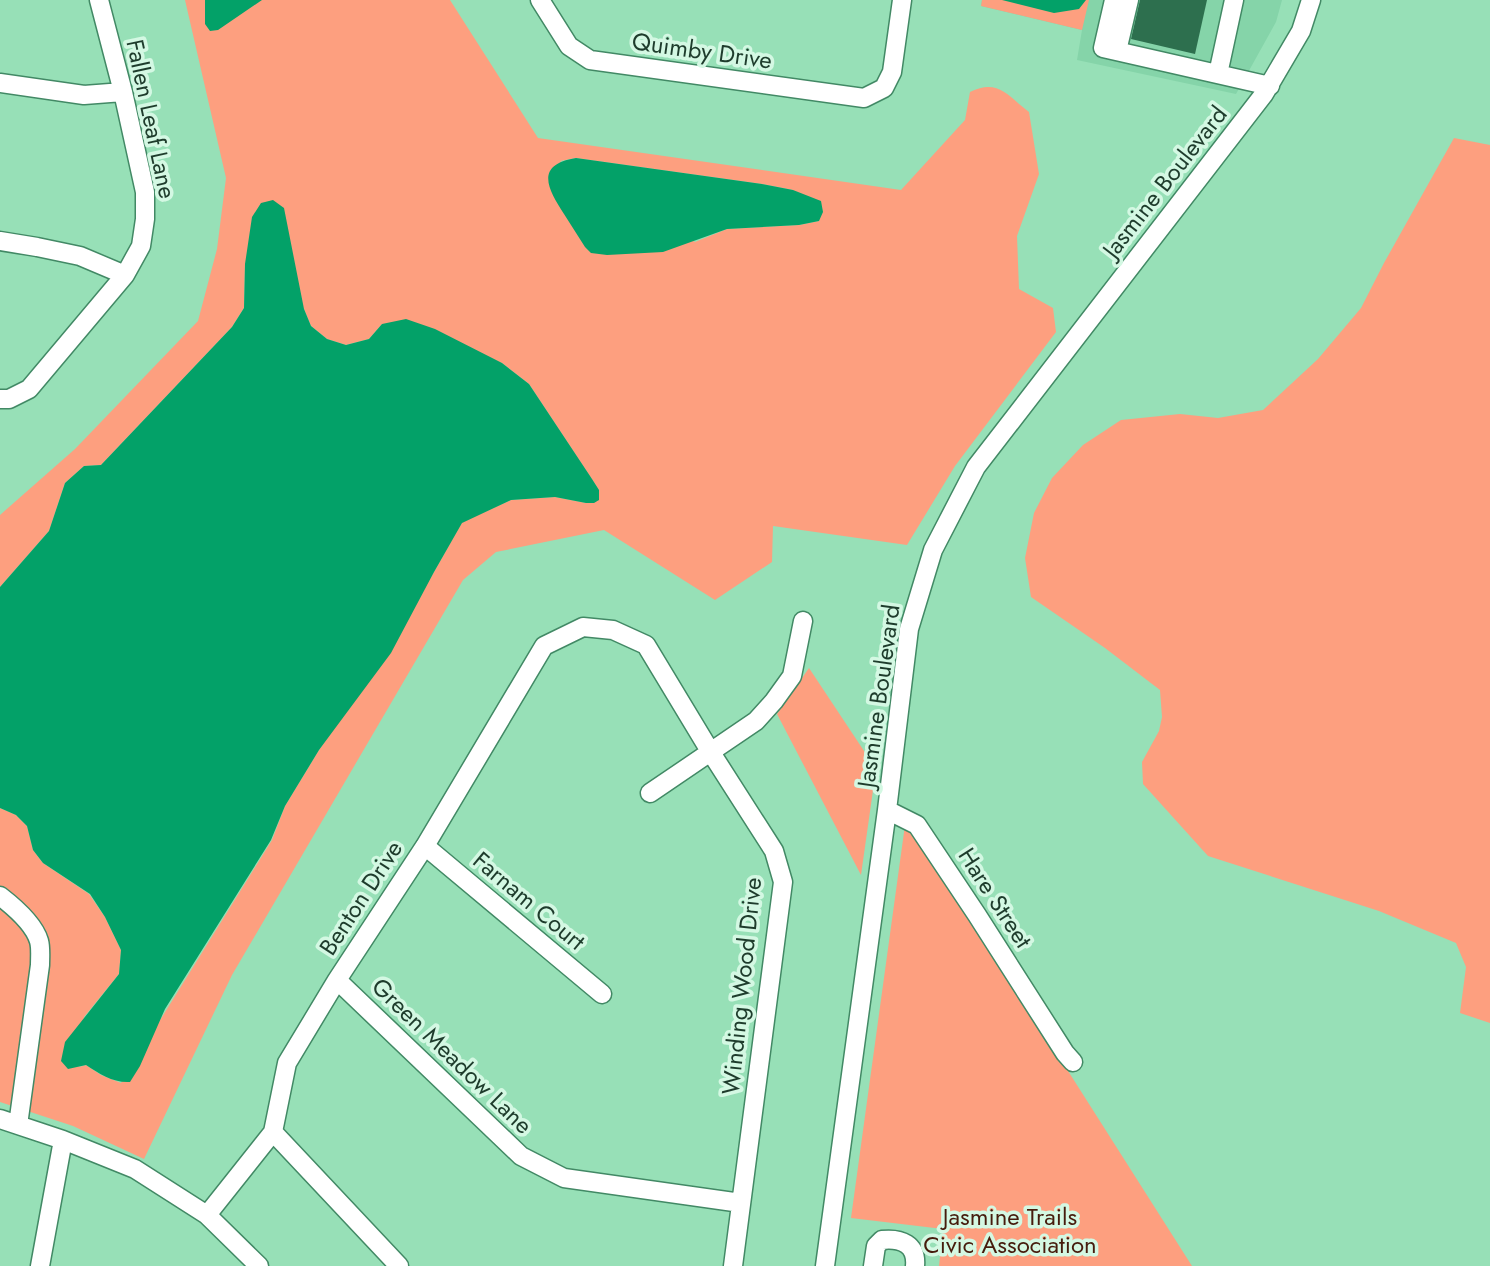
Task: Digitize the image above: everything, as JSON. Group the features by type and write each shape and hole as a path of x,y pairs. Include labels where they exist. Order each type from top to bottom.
{"street":[{"name":"Fallen Leaf Lane","path":"0,400 9,399 29,389 125,275 141,246 145,192 99,0"},
{"name":"Quimby Drive","path":"540,0 569,46 590,60 864,98 884,88 892,72 902,0"},
{"path":"1114,0 1103,48 1270,86"},
{"path":"1117,51 1129,0"},
{"path":"1218,74 1234,0"},
{"name":"Jasmine Boulevard","path":"825,1266 909,629 933,550 976,467 1270,86 1301,31 1311,0"},
{"path":"0,83 84,95 123,92"},
{"path":"0,241 80,256 125,275"},
{"path":"650,793 755,721 774,701 792,676 803,621"},
{"name":"Winding Wood Drive","path":"583,627 613,630 646,645 774,851 783,882 733,1266"},
{"name":"Benton Drive","path":"207,1215 273,1132 286,1063 425,846 544,646 583,627"},
{"name":"Hare Street","path":"887,810 917,825 1073,1062"},
{"name":"Farnam Court","path":"425,846 602,995"},
{"path":"0,896 30,925 39,940 40,965 18,1125"},
{"name":"Green Meadow Lane","path":"337,980 521,1156 564,1178 741,1203"},
{"path":"0,1119 64,1140 135,1169 207,1215 259,1266"},
{"path":"273,1132 399,1266"},
{"path":"40,1266 64,1140"},
{"path":"873,1266 876,1246 882,1240 891,1239 902,1241 911,1247 916,1256 915,1266"}],"shaded area":[{"path":"205,0 262,0 218,30 210,31 205,24"},
{"path":"982,0 1282,0 1276,22 1236,94 1077,60 1082,30 981,6"},
{"path":"1002,0 1086,0 1079,9 1054,13"},
{"path":"576,158 793,190 821,201 823,212 819,221 799,225 727,229 663,252 607,255 591,253 558,205 548,179 554,166"},
{"path":"273,200 284,208 304,309 311,326 327,339 346,345 369,339 382,324 406,319 435,329 502,363 529,384 599,490 599,500 586,503 555,497 511,500 462,523 391,653 319,750 285,806 271,840 165,1009 140,1066 130,1082 118,1081 86,1065 68,1069 61,1061 65,1042 119,974 121,950 90,894 43,863 33,850 27,826 16,815 0,808 0,587 49,531 65,483 84,466 101,465 232,327 244,308 245,264 252,217 261,203"}],"green space":[{"path":"185,0 450,0 538,138 901,190 965,120 970,92 980,88 995,88 1029,112 1039,174 1017,236 1019,289 1053,308 1056,332 955,466 907,545 773,526 772,562 715,600 604,530 496,552 463,580 232,975 144,1159 73,1126 0,1102 0,808 16,815 27,826 33,850 43,863 89,894 105,917 121,950 119,974 84,1017 79,1067 86,1065 121,1083 272,840 285,806 319,750 434,572 462,522 511,500 555,497 586,503 599,490 529,384 502,363 382,324 369,339 346,345 327,339 311,326 304,309 245,264 244,308 232,327 101,465 84,466 65,483 49,531 0,587 0,515 75,449 198,321 217,249 226,178","holes":["576,158 793,190 819,221 799,225 727,229 695,242 560,161"]},
{"path":"982,0 1089,0 1082,30 981,6"},
{"path":"1454,138 1490,145 1490,1023 1460,1013 1466,967 1456,943 1379,911 1208,856 1143,784 1142,762 1159,731 1162,717 1160,690 1031,597 1025,558 1034,513 1052,478 1083,445 1121,420 1180,414 1218,418 1263,410 1318,359 1361,308"},
{"path":"809,668 876,769 861,875 777,714"},
{"name":"Jasmine Trails Civic Association","path":"905,825 913,827 1192,1266 939,1266 943,1229 851,1218"}],"building":[{"path":"1140,0 1207,0 1195,54 1131,39"}]}
